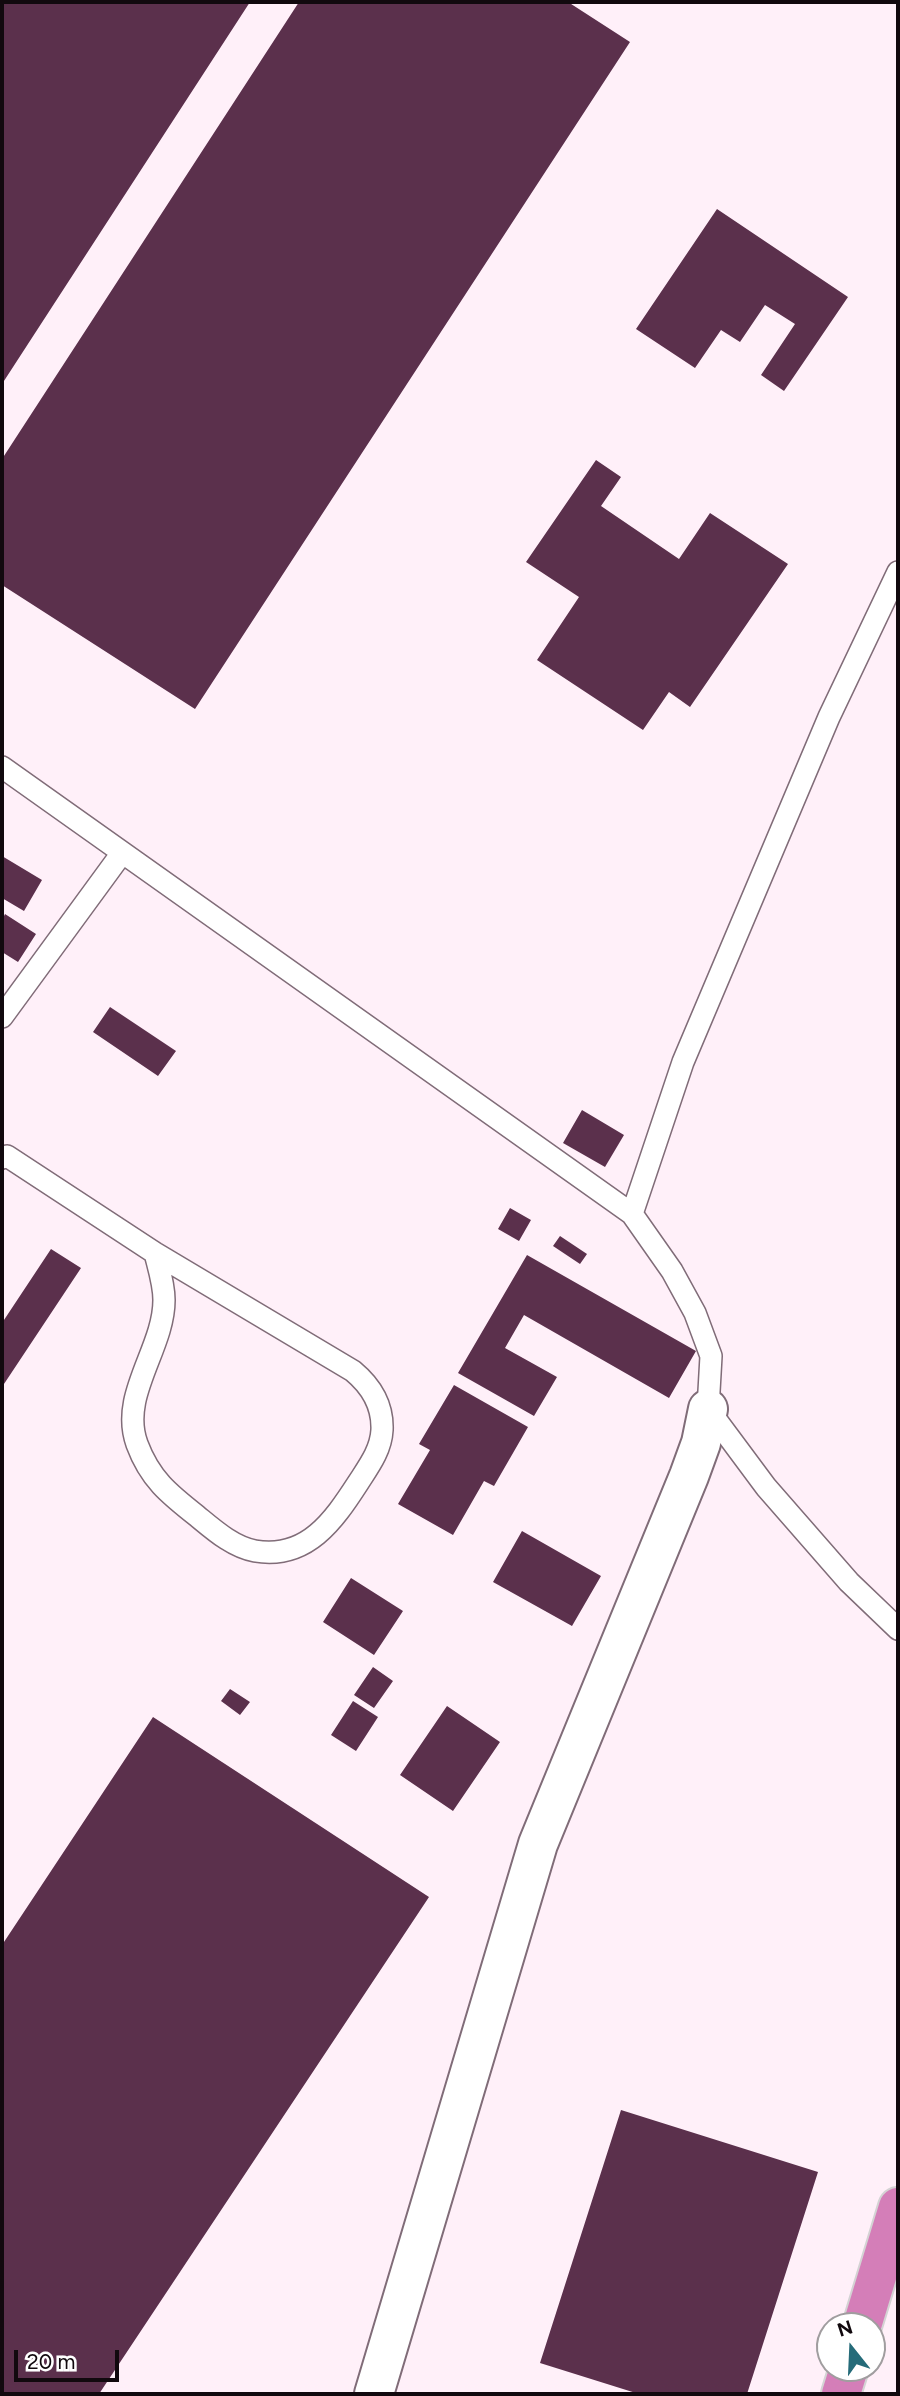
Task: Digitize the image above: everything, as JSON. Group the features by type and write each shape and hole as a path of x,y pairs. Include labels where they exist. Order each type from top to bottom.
{"highway":[{"path":"866,2312 898,2207"}],"street":[{"path":"374,2394 538,1844 689,1476 701,1443 708,1409"}],"lane":[{"path":"632,1214 683,1062 829,717 898,572"},
{"path":"2,768 632,1214 672,1271 695,1313 712,1356 708,1409 766,1487 849,1582 898,1629"},
{"path":"2,1017 122,853"},
{"path":"4,1156 155,1253 353,1371 373,1390 382,1430 377,1455 326,1530 308,1542 272,1552 253,1551 235,1544 162,1489 145,1462 136,1442 133,1424 135,1399 157,1336 164,1301 162,1276 155,1253"}],"building":[{"path":"2,2 250,2 2,384"},
{"path":"299,2 568,2 630,42 195,709 2,585 2,459"},
{"path":"717,209 848,297 784,391 761,375 795,324 765,305 740,342 721,330 695,368 636,329"},
{"path":"596,460 621,477 601,506 679,559 710,513 788,564 690,707 669,692 643,730 537,660 579,597 526,562"},
{"path":"2,856 42,880 24,911 2,898"},
{"path":"5,914 36,934 18,962 2,952 2,920"},
{"path":"110,1007 176,1051 158,1076 93,1032"},
{"path":"582,1110 624,1135 605,1167 563,1143"},
{"path":"510,1208 531,1220 519,1241 498,1229"},
{"path":"560,1236 587,1254 580,1264 553,1246"},
{"path":"51,1249 81,1268 2,1387 2,1323"},
{"path":"527,1255 696,1351 669,1398 524,1315 505,1348 557,1377 534,1416 458,1373"},
{"path":"454,1385 528,1427 494,1486 484,1481 453,1535 398,1504 430,1450 419,1444"},
{"path":"522,1531 601,1576 572,1626 493,1582"},
{"path":"351,1578 403,1611 374,1655 323,1622"},
{"path":"373,1667 393,1681 374,1708 354,1695"},
{"path":"230,1689 250,1702 240,1715 221,1701"},
{"path":"353,1701 378,1717 356,1751 331,1735"},
{"path":"447,1706 500,1742 453,1811 400,1775"},
{"path":"153,1717 429,1897 99,2394 2,2394 2,1945"},
{"path":"621,2110 818,2172 747,2394 639,2394 540,2363"}]}
